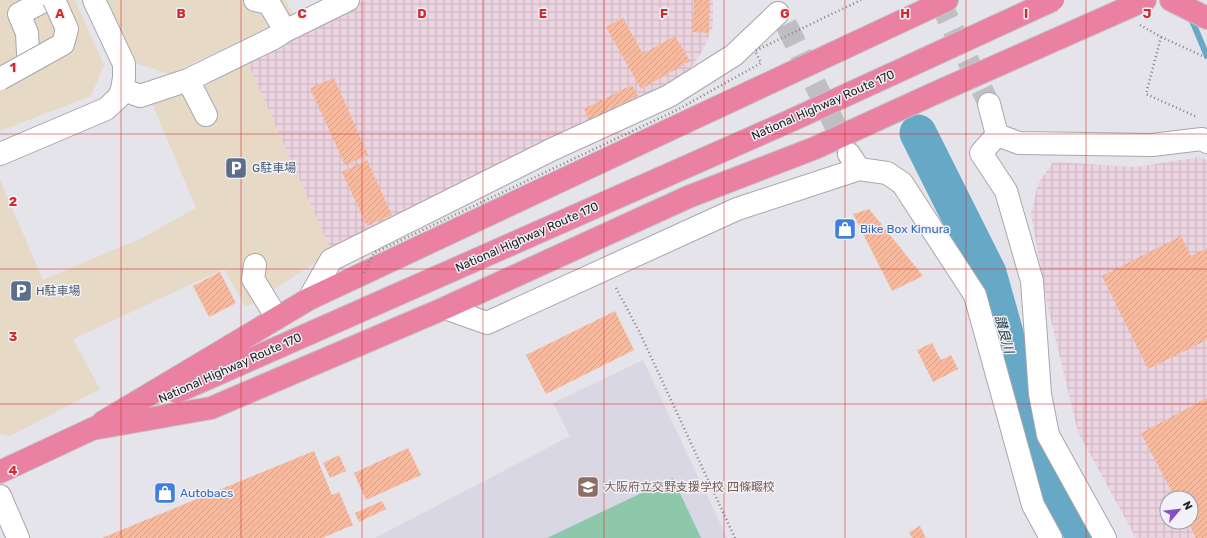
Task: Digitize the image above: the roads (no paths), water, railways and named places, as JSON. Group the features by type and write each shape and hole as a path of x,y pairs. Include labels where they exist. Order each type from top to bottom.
{"highway":[{"path":"92,429 309,299 675,126 947,0"},
{"name":"National Highway Route 170","path":"0,472 92,429 792,120 1053,0"},
{"path":"92,429 211,408 444,308 688,197 815,148 1145,0"},
{"path":"1171,0 1207,17"}],"street":[{"path":"0,154 106,110 119,97 124,78 124,64 94,0"},
{"path":"255,0 269,3 285,31"},
{"path":"122,89 140,96 188,80 348,0"},
{"path":"0,80 63,44 67,29 47,1 16,7 27,33 28,52"},
{"path":"309,299 331,260 553,149 669,96 734,55 779,12"},
{"path":"188,80 206,114"},
{"path":"989,104 997,135"},
{"path":"997,135 1019,143 1152,145 1202,139 1207,142"},
{"path":"997,135 981,153 1006,191 1032,281 1040,394 1048,435 1105,538"},
{"path":"444,308 487,323 737,209 854,162 887,173 902,183 975,295 1032,505 1051,538"},
{"path":"255,265 253,279 278,318"},
{"path":"0,496 18,538"}],"waterway":[{"path":"1189,16 1207,56"},
{"name":"讃良川","path":"918,133 988,273 1008,344 1026,421 1042,459 1085,538"}],"tunnel":[{"path":"939,0 989,104"},
{"path":"786,24 849,154"}],"place":[{"name":"G駐車場","path":"236,168"},
{"name":"Bike Box Kimura","path":"845,229"},
{"name":"H駐車場","path":"21,291"},
{"name":"大阪府立交野支援学校 四條畷校","path":"588,487"},
{"name":"Autobacs","path":"165,493"}]}
